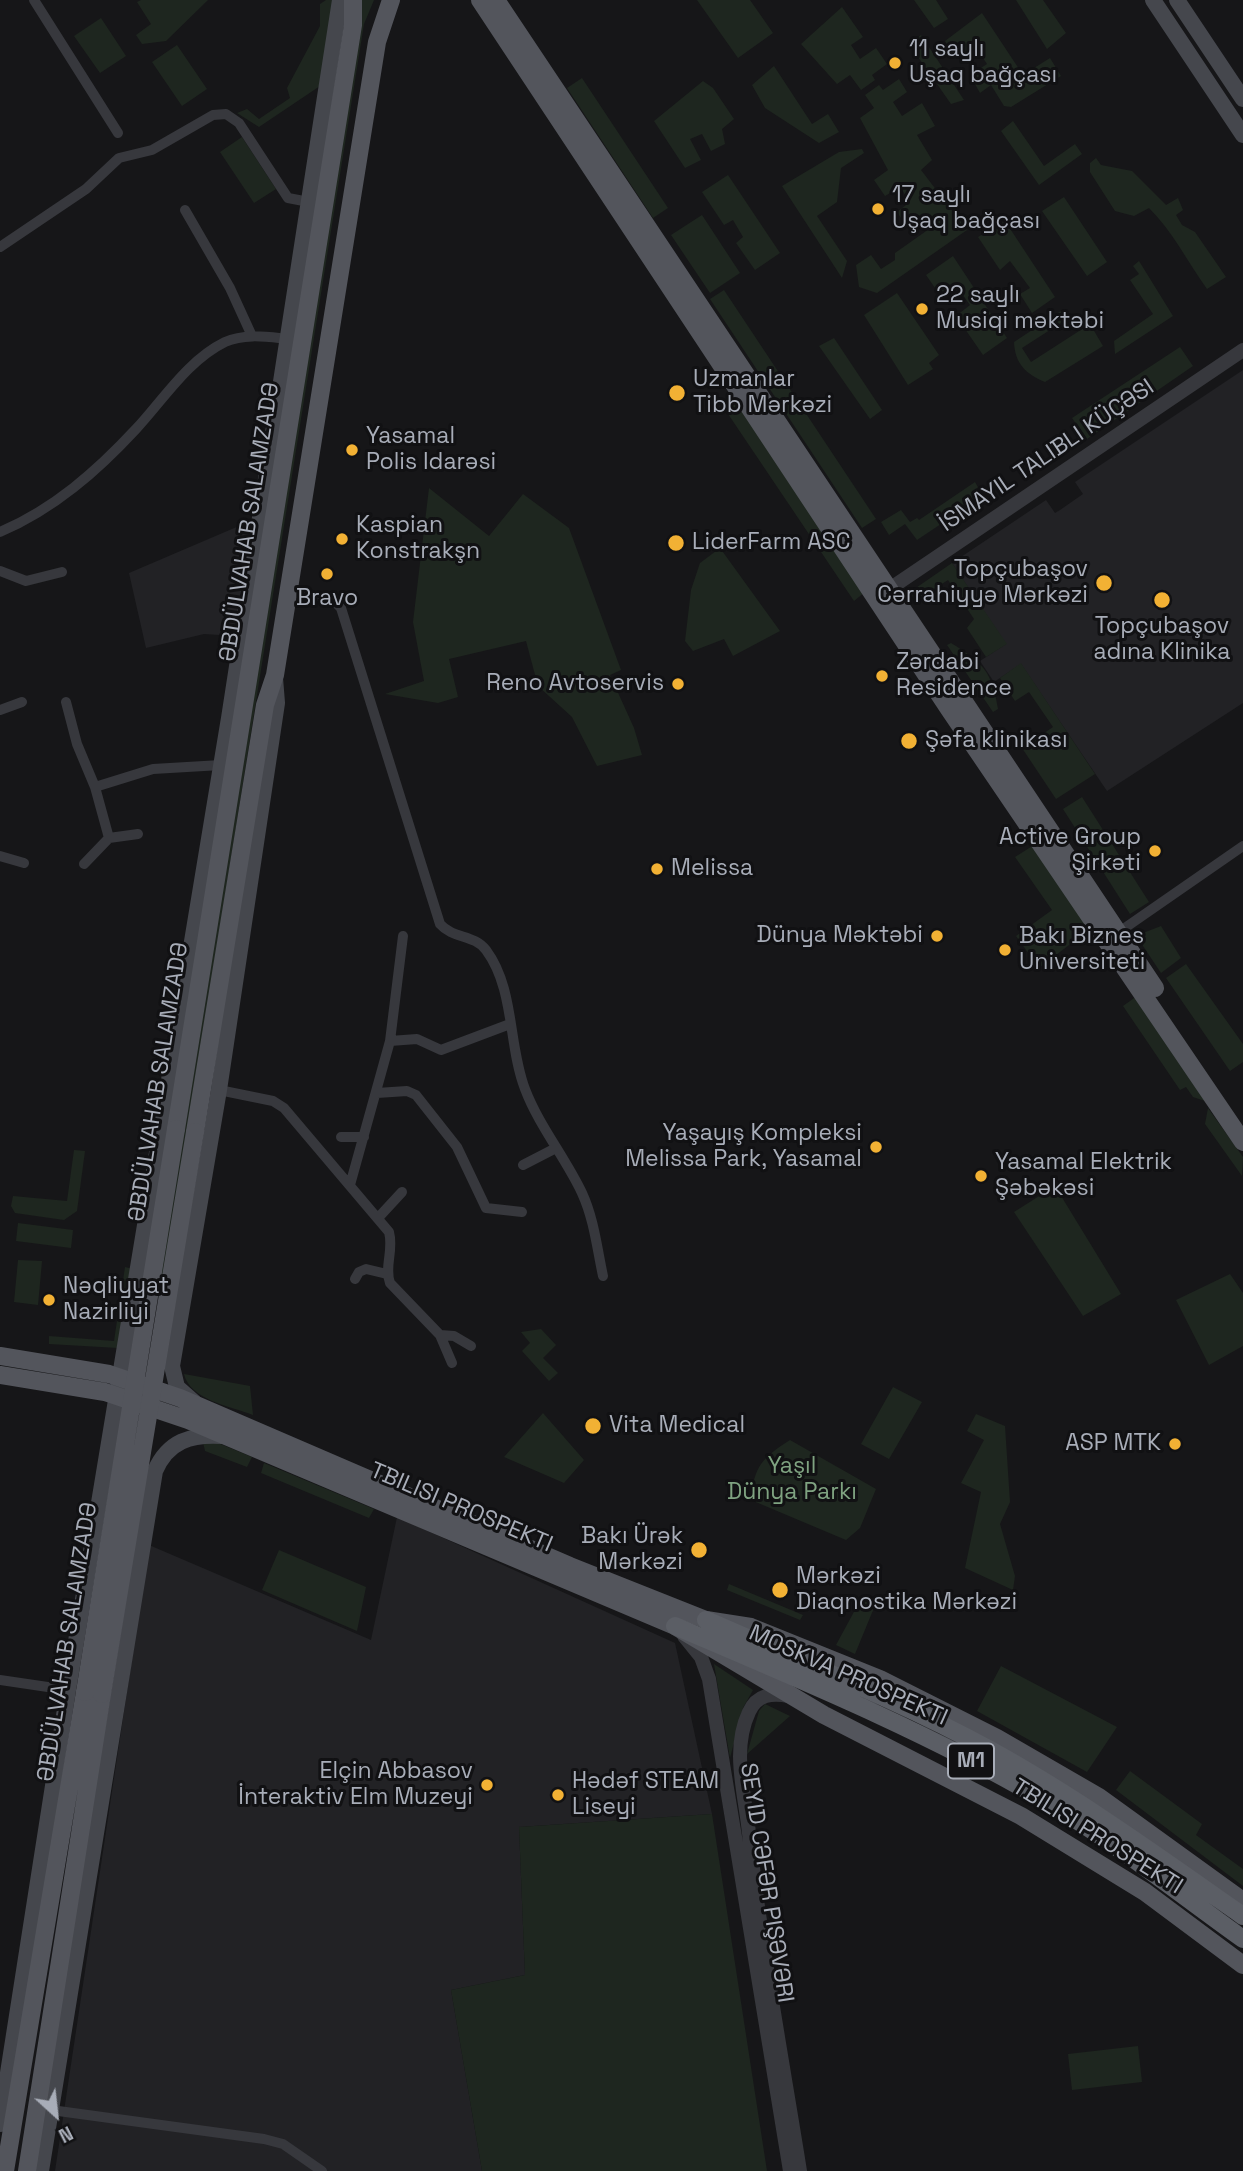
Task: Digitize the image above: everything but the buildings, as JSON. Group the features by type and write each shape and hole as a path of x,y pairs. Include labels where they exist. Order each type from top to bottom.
{"highway":[{"name":"MOSKVA PROSPEKTI","path":"706,1620 894,1702 990,1751 1120,1829 1243,1916"},
{"name":"MOSKVA PROSPEKTI","path":"669,1624 873,1712 1043,1799 1112,1843 1243,1939"}],"main road":[{"name":"ƏBDÜLVAHAB SALAMZADƏ","path":"27,2171 45,2056 85,1692 103,1483 221,765 341,0"},
{"name":"ƏBDÜLVAHAB SALAMZADƏ","path":"3,2171 85,1692 289,434 353,25 354,0"},
{"name":"ƏBDÜLVAHAB SALAMZADƏ","path":"0,2124 195,1132 265,705 275,675 289,592 377,42 391,0"},
{"path":"480,0 1040,827 1243,1142"},
{"path":"496,0 883,594"},
{"path":"1153,0 1243,135"},
{"path":"1177,0 1243,99"},
{"path":"1197,65 1213,55"},
{"name":"ƏBDÜLVAHAB SALAMZADƏ","path":"202,1407 187,1397 173,1378 172,1366 219,1090 277,703 275,675"},
{"path":"1040,827 1119,932 1243,1122"},
{"path":"134,1300 139,1320 154,1329 170,1326 182,1306"},
{"name":"TBILISI PROSPEKTI","path":"0,1356 92,1370 202,1407 570,1566 706,1620 751,1627 892,1684 997,1738 1129,1817 1243,1901"},
{"name":"TBILISI PROSPEKTI","path":"0,1375 118,1396 227,1437 669,1624 793,1697 1021,1816 1145,1892 1243,1965"},
{"path":"33,2171 42,2163 151,1495 159,1462 172,1446 195,1436 227,1437"},
{"path":"103,1483 117,1464 131,1461 139,1463 148,1474 151,1495"},
{"path":"8,2078 24,2056"},
{"path":"45,2056 54,2085"},
{"path":"0,2165 3,2171"}],"street":[{"path":"34,0 118,133"},
{"path":"0,247 86,190 119,158 152,150 205,119 219,114 233,117 239,123 288,198 309,202"},
{"path":"185,210 230,288 252,336"},
{"path":"0,532 38,513 92,474 172,387 224,342 252,336 288,339"},
{"path":"883,594 1243,350"},
{"path":"0,571 26,581 62,572"},
{"path":"289,592 331,598 341,608 440,924 452,934 474,939 488,951 505,991 524,1088 581,1191 592,1218 603,1276"},
{"path":"0,710 22,702"},
{"path":"66,702 77,744 95,787 109,838"},
{"path":"95,787 153,769 221,765"},
{"path":"84,864 109,838 138,834"},
{"path":"1119,932 1243,846"},
{"path":"0,856 24,863"},
{"path":"350,1185 390,1041 402,936"},
{"path":"390,1041 417,1039 441,1050 510,1024"},
{"path":"219,1090 272,1101 284,1108 389,1232 393,1245 387,1274 390,1283 440,1335 453,1363"},
{"path":"377,1094 407,1091 416,1095 457,1147 486,1208 522,1212"},
{"path":"341,1137 364,1137"},
{"path":"523,1165 556,1148"},
{"path":"378,1218 402,1192"},
{"path":"355,1279 359,1272 366,1269 387,1274"},
{"path":"440,1335 450,1335 471,1346"},
{"name":"SEYID CƏFƏR PIŞƏVƏRI","path":"669,1624 692,1644 704,1665 739,1813 756,1900 800,2171"},
{"name":"ƏBDÜLVAHAB SALAMZADƏ","path":"0,1680 85,1692"},
{"name":"SEYID CƏFƏR PIŞƏVƏRI","path":"790,2171 739,1813 740,1752 749,1711 760,1697 793,1697"},
{"path":"51,2110 264,2139 283,2144 322,2171"}],"shaded area":[{"name":"Topçubaşov Cərrahiyyə Mərkəzi","path":"1243,370 1243,703 1107,791 1021,664 994,682 980,661 1006,644 952,563 1046,500 1055,513 1060,510 1083,494 1075,482"},
{"path":"253,520 235,636 204,634 146,648 129,573"},
{"path":"397,1517 675,1643 712,1814 519,1827 525,1975 451,1990 482,2171 55,2171 149,1545 371,1640"}],"green space":[{"path":"208,0 166,41 142,44 136,35 151,24 137,2"},
{"path":"326,0 336,0 320,86 259,127 237,113 247,109 259,119 290,98 287,88 320,26 320,4"},
{"path":"361,0 374,0 364,24 161,1297 157,1296"},
{"path":"697,0 750,0 773,33 738,58"},
{"path":"914,0 936,0 948,19 934,28"},
{"path":"1016,0 1043,0 1066,33 1047,49"},
{"path":"842,7 863,37 851,45 860,59 876,48 887,64 872,75 875,80 861,90 850,75 837,84 801,44"},
{"path":"982,13 1023,75 1050,58 1061,76 1011,107 1004,106 991,85 980,93 970,75 987,64 975,46 955,59 945,41"},
{"path":"101,18 126,56 100,73 74,36"},
{"path":"921,35 964,100 951,104 909,44"},
{"path":"177,45 207,89 182,106 152,62"},
{"path":"774,66 812,124 828,114 839,132 819,143 765,108 752,85"},
{"path":"582,78 668,208 653,218 567,88"},
{"path":"899,79 907,92 893,102 902,116 922,103 935,126 917,135 932,160 921,170 967,230 877,293 859,287 856,265 871,255 881,269 895,260 895,253 929,229 919,215 905,224 897,212 910,202 900,187 885,196 874,180 888,170 860,118 874,108 865,95 879,85 883,90"},
{"path":"703,81 713,88 734,119 722,129 725,144 711,151 702,134 690,139 701,160 685,168 654,121"},
{"path":"1013,121 1044,166 1075,144 1082,154 1039,185 1001,131"},
{"path":"242,137 276,189 254,203 220,152"},
{"path":"862,149 864,153 841,168 837,202 817,216 847,261 842,278 782,186 839,152"},
{"path":"1096,158 1101,165 1132,171 1166,205 1178,198 1183,210 1176,215 1182,225 1195,232 1226,277 1207,289 1173,237 1149,208 1134,216 1115,211 1090,172 1090,163"},
{"path":"728,175 780,253 755,270 736,243 743,237 733,220 724,225 702,192"},
{"path":"1064,197 1107,262 1087,276 1042,211"},
{"path":"702,215 740,273 710,293 671,235"},
{"path":"1005,221 1055,297 1032,313 1020,294 1030,288 1010,261 1000,270 978,237"},
{"path":"953,256 1007,338 983,355 956,316 970,305 957,287 942,298 926,275"},
{"path":"1139,261 1173,316 1115,354 1114,341 1153,314 1130,280 1139,274 1133,266"},
{"path":"724,290 876,519 862,528 710,299"},
{"path":"897,293 939,355 929,363 933,369 908,385 864,315"},
{"path":"1061,311 1067,319 1022,348 1031,362 1090,324 1103,346 1045,382 1032,375 1019,362 1014,342"},
{"path":"834,338 882,410 870,419 819,346"},
{"path":"1180,347 1193,366 1087,439 1072,418"},
{"path":"735,396 865,592 854,601 722,405"},
{"path":"975,482 983,496 917,540 905,524 889,535 881,522 901,510 910,522 917,518 919,520"},
{"path":"429,488 489,536 523,494 569,528 621,670 610,675 634,728 642,755 597,766 572,717 538,686 526,641 449,659 458,697 438,703 385,694 424,681 413,622"},
{"path":"720,548 780,631 733,656 724,639 693,651 685,641 691,590 700,563"},
{"path":"952,563 1007,644 986,657 967,628 974,619 948,580 915,601 910,592"},
{"path":"951,643 971,656 984,669 993,685 998,709 993,712 947,645"},
{"path":"1021,663 1095,774 1056,799 1022,748 1053,727 1029,692 1015,701 1000,678"},
{"path":"1082,797 1149,902 1130,914 1063,809"},
{"path":"1034,845 1090,929 1039,968 1016,936 1052,910 1015,857"},
{"path":"1161,926 1181,958 1161,973 1143,946 1143,933"},
{"path":"1186,964 1243,1044 1243,1062 1230,1071 1166,978"},
{"path":"1137,996 1205,1101 1193,1097 1186,1087 1180,1090 1123,1006"},
{"path":"1208,1108 1243,1157 1242,1176 1205,1124"},
{"path":"74,1150 85,1151 77,1211 64,1220 15,1213 11,1206 13,1196 67,1201"},
{"path":"1055,1186 1121,1294 1083,1316 1014,1212"},
{"path":"18,1223 73,1230 71,1248 16,1241"},
{"path":"18,1260 42,1261 38,1305 14,1302"},
{"path":"125,1267 133,1269 118,1348 49,1344 49,1336 114,1341"},
{"path":"1230,1274 1243,1293 1243,1346 1209,1365 1176,1300"},
{"path":"541,1329 556,1345 543,1358 558,1373 549,1381 522,1351 530,1343 521,1332"},
{"path":"184,1374 250,1386 253,1415 202,1396 188,1383"},
{"path":"893,1387 922,1402 889,1459 861,1444"},
{"path":"543,1413 584,1460 564,1483 504,1457"},
{"path":"976,1414 1005,1426 1010,1502 1000,1524 1015,1576 1013,1590 965,1568 981,1492 961,1483 984,1440 967,1431"},
{"name":"Yaşıl Dünya Parkı","path":"790,1440 876,1489 860,1528 846,1540 751,1500 754,1479 761,1464"},
{"path":"203,1442 218,1443 252,1457 247,1467 205,1451"},
{"path":"264,1463 374,1509 369,1518 261,1473"},
{"path":"279,1550 366,1587 357,1631 262,1590"},
{"path":"729,1584 803,1615 800,1620 727,1590"},
{"path":"862,1597 876,1603 855,1654 836,1645"},
{"path":"714,1664 753,1690 743,1708 730,1758"},
{"path":"1001,1666 1117,1727 1087,1772 977,1711"},
{"path":"765,1704 790,1716 747,1754 759,1711"},
{"path":"1130,1771 1202,1824 1196,1835 1243,1869 1243,1886 1116,1790"},
{"path":"712,1814 767,2171 482,2171 451,1990 525,1975 519,1827"},
{"path":"1138,2046 1142,2082 1072,2090 1068,2054"}],"place":[{"name":"11 saylı Uşaq bağçası","path":"895,63"},
{"name":"17 saylı Uşaq bağçası","path":"878,209"},
{"name":"22 saylı Musiqi məktəbi","path":"922,309"},
{"name":"Uzmanlar Tibb Mərkəzi","path":"677,393"},
{"name":"Yasamal Polis Idarəsi","path":"352,450"},
{"name":"Kaspian Konstrakşn","path":"342,539"},
{"name":"LiderFarm ASC","path":"676,543"},
{"name":"Bravo","path":"327,574"},
{"name":"Topçubaşov Cərrahiyyə Mərkəzi","path":"1104,583"},
{"name":"Topçubaşov adına Klinika","path":"1162,600"},
{"name":"Zərdabi Residence","path":"882,676"},
{"name":"Reno Avtoservis","path":"678,684"},
{"name":"Şəfa klinikası","path":"909,741"},
{"name":"Active Group Şirkəti","path":"1155,851"},
{"name":"Melissa","path":"657,869"},
{"name":"Dünya Məktəbi","path":"937,936"},
{"name":"Bakı Biznes Universiteti","path":"1005,950"},
{"name":"Yaşayış Kompleksi Melissa Park, Yasamal","path":"876,1147"},
{"name":"Yasamal Elektrik Şəbəkəsi","path":"981,1176"},
{"name":"Nəqliyyat Nazirliyi","path":"49,1300"},
{"name":"Vita Medical","path":"593,1426"},
{"name":"ASP MTK","path":"1175,1444"},
{"name":"Bakı Ürək Mərkəzi","path":"699,1550"},
{"name":"Mərkəzi Diaqnostika Mərkəzi","path":"780,1590"},
{"name":"Elçin Abbasov İnteraktiv Elm Muzeyi","path":"487,1785"},
{"name":"Hədəf STEAM Liseyi","path":"558,1795"}]}
